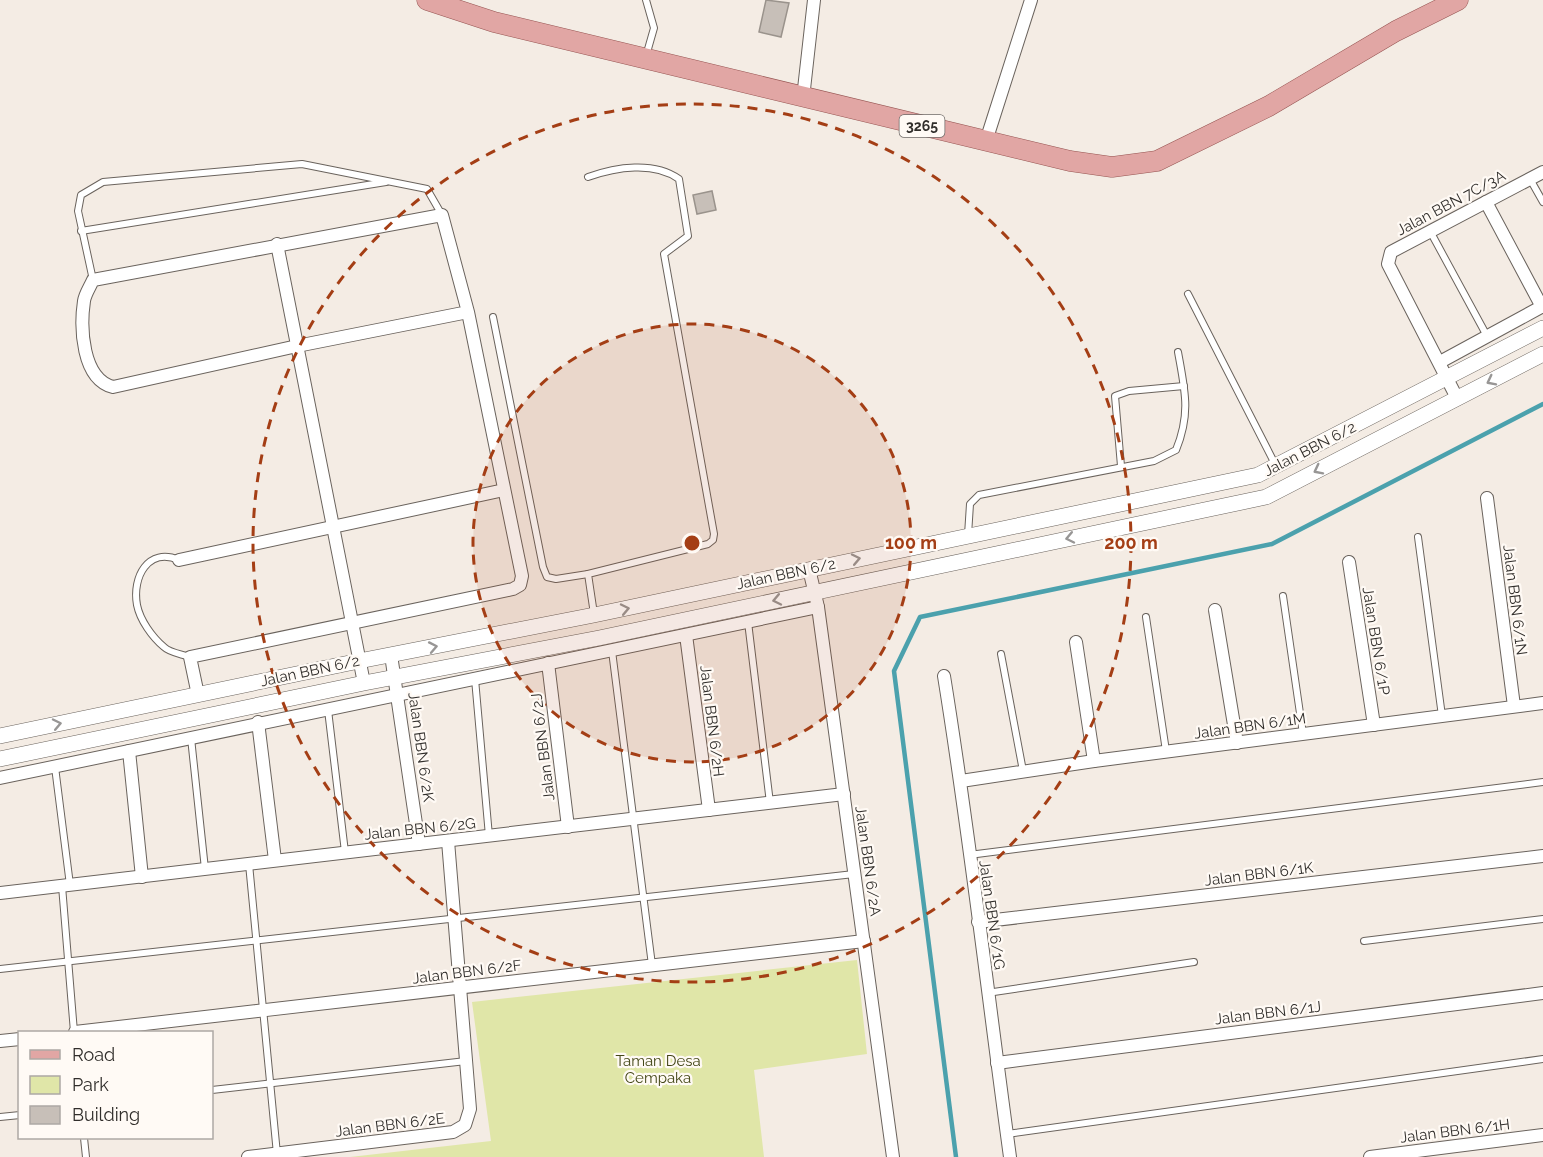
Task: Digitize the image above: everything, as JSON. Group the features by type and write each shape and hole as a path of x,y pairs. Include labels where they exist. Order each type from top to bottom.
{"main road":[{"name":"3265","path":"427,0 494,22 646,57 803,98 1070,161 1112,167 1157,161 1269,106 1396,31 1458,0"}],"street":[{"path":"803,98 814,0"},
{"path":"986,141 1030,0"},
{"name":"Jalan BBN 7C/3A","path":"1457,398 1388,264 1391,252 1543,172"},
{"path":"1440,362 1542,307 1486,202"},
{"path":"198,695 190,657 513,589 520,585 522,576 468,312 442,215 276,244 93,280 84,299 83,334 94,375 103,385 113,387 297,346 468,312"},
{"path":"276,244 354,623 364,683"},
{"name":"Jalan BBN 6/2","path":"0,736 359,661 594,615 1258,475 1543,328"},
{"name":"Jalan BBN 6/2","path":"0,759 364,683 816,599 1266,497 1543,354"},
{"path":"179,560 504,490"},
{"name":"Jalan BBN 6/1N","path":"1487,498 1514,706"},
{"name":"Jalan BBN 6/1P","path":"1349,562 1374,724"},
{"name":"Jalan BBN 6/2A","path":"809,569 816,599 844,794 893,1157"},
{"path":"0,778 686,635 748,621 816,599"},
{"path":"1215,610 1237,742"},
{"name":"Jalan BBN 6/2H","path":"686,635 709,810"},
{"path":"1076,642 1094,761"},
{"name":"Jalan BBN 6/2K","path":"391,655 419,844"},
{"name":"Jalan BBN 6/2J","path":"548,663 568,827"},
{"name":"Jalan BBN 6/1G","path":"944,676 961,781 968,855 1010,1157"},
{"name":"Jalan BBN 6/1M","path":"961,781 1094,761 1543,703"},
{"path":"258,723 275,860"},
{"path":"129,752 142,877"},
{"name":"Jalan BBN 6/2G","path":"0,893 844,794"},
{"name":"Jalan BBN 6/2E","path":"248,1157 453,1132 465,1125 470,1109 448,841"},
{"name":"Jalan BBN 6/1K","path":"978,922 1543,856"},
{"path":"0,887 0,893"},
{"name":"Jalan BBN 6/2F","path":"84,1031 864,941"},
{"name":"Jalan BBN 6/1J","path":"997,1063 1543,993"},
{"path":"0,1041 18,1039"},
{"name":"Jalan BBN 6/1H","path":"1370,1157 1543,1135"}],"lane":[{"path":"646,0 654,32 646,57"},
{"path":"93,280 78,211 81,195 103,182 302,164 427,189 442,215"},
{"path":"494,317 543,567 547,577 556,579 588,574 708,544 713,540 714,534 664,254 688,236 679,179 665,170 616,168 588,177"},
{"path":"1529,179 1543,202"},
{"path":"81,231 389,182"},
{"path":"1430,231 1487,336"},
{"path":"1188,294 1276,466"},
{"path":"968,536 970,504 979,495 1154,461 1176,450 1186,427 1184,386 1178,352"},
{"path":"1121,466 1115,396 1129,391 1184,386"},
{"path":"1418,537 1442,716"},
{"path":"179,560 165,556 150,561 141,570 137,603 151,633 166,649 190,657"},
{"path":"588,574 594,615"},
{"path":"1283,596 1303,734"},
{"path":"1146,617 1166,752"},
{"path":"748,621 770,803"},
{"path":"612,650 652,965"},
{"path":"1001,654 1023,771"},
{"path":"475,678 489,836"},
{"path":"328,708 345,852"},
{"path":"191,737 205,869"},
{"path":"55,767 66,886 68,961 75,1031"},
{"path":"968,855 1543,782"},
{"path":"249,863 277,1154"},
{"path":"0,969 855,874"},
{"path":"1364,941 1543,919"},
{"path":"987,993 1194,962"},
{"path":"1007,1134 1543,1059"},
{"path":"213,1090 466,1061"},
{"path":"0,1117 18,1115"},
{"path":"84,1139 86,1157"}],"green space":[{"name":"Taman Desa Cempaka","path":"857,960 867,1054 754,1070 764,1157 350,1157 491,1141 472,1002"}],"building":[{"path":"766,0 789,3 781,37 759,32"},
{"path":"712,191 716,210 697,214 693,195"}],"waterway":[{"path":"956,1157 894,671 920,617 1272,544 1543,404"}]}
